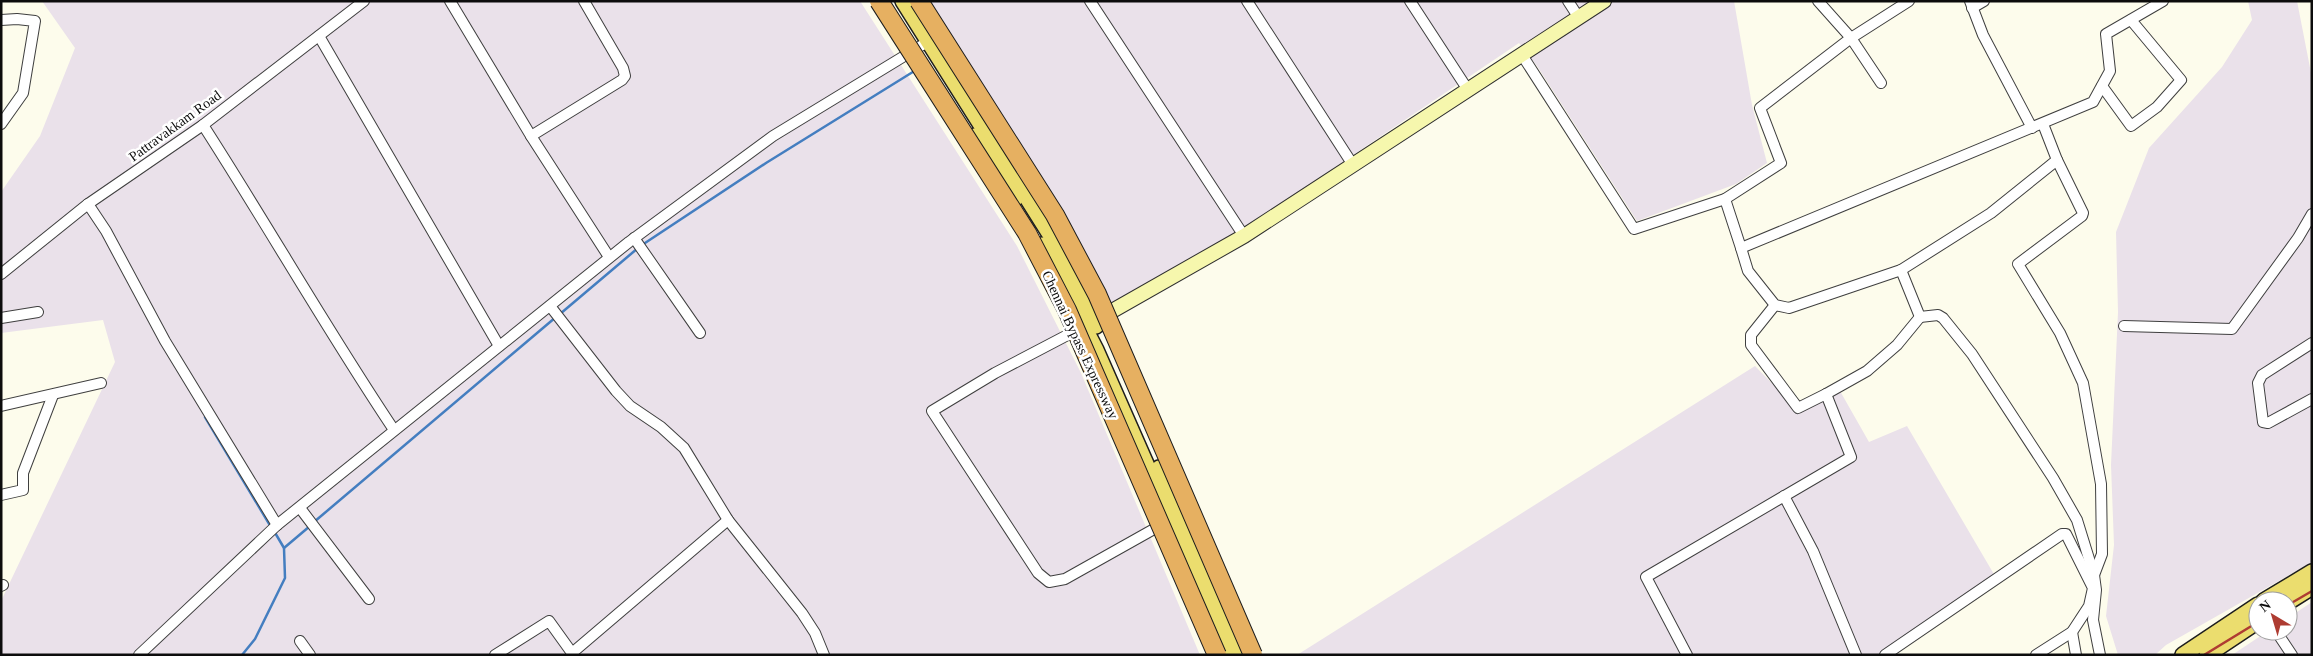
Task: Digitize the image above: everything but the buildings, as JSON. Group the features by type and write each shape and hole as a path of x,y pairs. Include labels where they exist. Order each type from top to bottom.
{"highway":[{"name":"Chennai Bypass Expressway","path":"879,1 1027,233 1067,310 1217,655"},
{"path":"919,1 1056,215 1097,294 1253,655"}],"main road":[{"path":"887,1 914,50 1056,244 1171,520 1230,655"},
{"path":"903,1 914,50"},
{"path":"1089,324 1242,655"},
{"path":"2281,591 2312,572"},
{"path":"2298,596 2312,587"},
{"path":"2208,649 2248,614"},
{"path":"2183,655 2208,649 2248,627"}],"street":[{"name":"Pattravakkam Road","path":"1,274 88,204 203,125 364,1"},
{"path":"450,1 531,136 609,257"},
{"path":"531,136 622,80 624,76 623,68 584,1"},
{"path":"1090,1 1244,236"},
{"path":"1247,1 1353,165"},
{"path":"1410,1 1468,90"},
{"path":"1568,1 1579,18"},
{"path":"1171,520 1065,580 1050,582 1038,572 932,411 996,373 1089,324 1244,236 1604,1"},
{"path":"1818,1 1851,38 1881,83"},
{"path":"1522,55 1634,229 1725,199 1781,163 1760,108 1851,38 1909,1"},
{"path":"1984,1 1971,4 1983,35 2032,128"},
{"path":"1740,248 2093,102 2110,71 2106,34 2163,1"},
{"path":"1,20 18,19 35,22 23,93 1,124"},
{"path":"2102,86 2132,126 2157,108 2181,80 2131,20"},
{"path":"319,36 499,346"},
{"path":"139,655 277,525 499,346 555,312 609,257 773,136 914,50"},
{"path":"2042,124 2082,216 2018,264 2060,333 2083,383 2101,484 2102,554 2094,575"},
{"path":"203,125 263,218 356,373 394,430"},
{"path":"1725,199 1748,271 1775,305 1789,308 1901,270 1991,212 2057,160"},
{"path":"88,204 106,231 165,341 277,525"},
{"path":"2124,326 2232,329 2264,288 2312,214"},
{"path":"634,238 700,333"},
{"path":"1901,270 1920,317"},
{"path":"1775,305 1751,335 1751,345 1798,408 1867,371 1897,345 1920,317 1938,315 1943,318 1972,354 2053,478 2077,520 2094,575 2096,590 2093,620 2100,655"},
{"path":"1,318 38,312"},
{"path":"555,312 616,391 630,406 661,427 684,448 728,520 802,613 824,655"},
{"path":"2312,343 2262,375 2258,383 2263,422 2268,423 2312,399"},
{"path":"1,406 102,384"},
{"path":"1687,655 1646,577 1851,457 1826,394"},
{"path":"1,494 23,490 23,473 53,395"},
{"path":"1784,496 1813,551 1856,655"},
{"path":"300,508 369,599"},
{"path":"495,655 549,621 572,653 728,520"},
{"path":"1885,655 2062,534 2068,535 2093,588 2089,606 2072,632 2036,655"},
{"path":"2072,632 2076,655"},
{"path":"300,641 310,655"},
{"path":"2283,641 2292,655"}],"shaded area":[{"path":"42,1 860,1 1017,246 1081,373 1200,655 1,655 1,601 115,362 103,320 1,333 1,192 40,136 75,48"},
{"path":"928,1 1734,1 1752,105 1767,163 1736,184 1637,221 1537,66 1519,43 1233,236 1111,307"},
{"path":"2248,1 2297,1 2312,78 2312,562 2261,591 2248,591 2248,598 2166,645 2155,655 2118,655 2106,616 2114,545 2111,465 2118,312 2116,232 2149,148 2222,67 2252,20"},
{"path":"1755,366 1799,411 1840,391 1869,442 1907,426 1995,576 1881,655 1297,655"},
{"path":"2312,602 2312,655 2232,655 2253,641 2298,641 2298,611"}],"waterway":[{"path":"642,245 766,163 916,70"},
{"path":"560,314 638,248"},
{"path":"314,522 556,317"},
{"path":"205,417 271,527"},
{"path":"284,548 310,526"},
{"path":"242,655 255,639 285,578 284,548 274,531"}],"railway":[{"path":"2298,599 2312,591"},
{"path":"2204,655 2248,628"}]}
